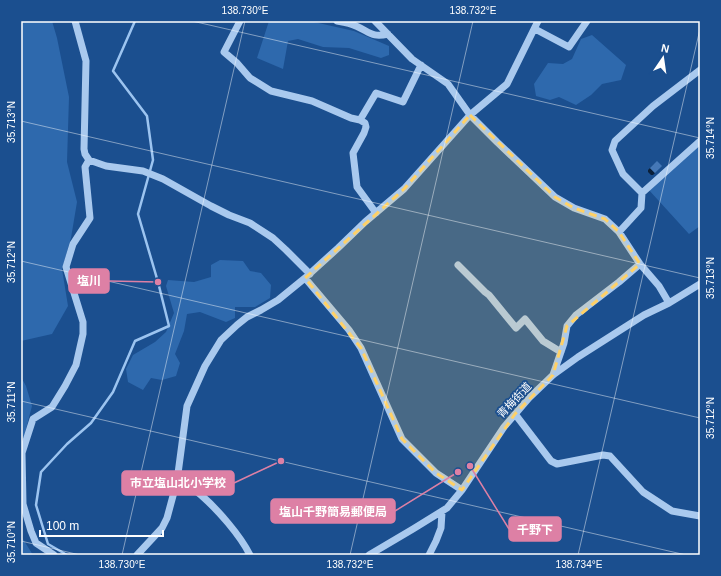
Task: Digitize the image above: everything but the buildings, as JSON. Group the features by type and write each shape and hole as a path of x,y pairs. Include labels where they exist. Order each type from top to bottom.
{"street":[{"path":"75,21 86,61 84,149 89,160 106,166 143,171 163,179 211,206 250,223 273,238 286,250 307,276 325,303 349,330 361,348 402,439 436,473 462,490"},
{"path":"240,21 224,52 237,63 250,78 271,91 312,101 365,123 366,127 364,133 354,153 357,187 376,213"},
{"path":"337,21 355,25 379,36 388,34"},
{"path":"375,21 412,59 448,84 470,115 555,197 574,208 605,219 620,232 640,264 659,286 669,302"},
{"path":"136,555 162,528 167,518 177,481 187,406 205,366 220,340 248,317 278,300 404,189 470,115 507,84 538,21"},
{"path":"535,29 569,47 587,21"},
{"path":"360,120 376,93 403,102 421,65"},
{"path":"642,193 623,174 612,150 615,141 653,106 700,70"},
{"path":"620,232 641,208 642,193 700,141"},
{"path":"54,555 36,543 31,531 23,504 22,454 34,419 52,407 76,365 83,334 83,322 66,266 72,244 90,218 86,167 89,160"},
{"path":"553,375 564,343 567,326 576,315 640,264"},
{"path":"458,265 489,295 516,328 525,319 543,341 561,352"},
{"name":"青梅街道","path":"369,555 442,512 462,490 504,427 529,398 553,375 578,356 644,315 700,284"},
{"path":"515,414 551,461 557,464 603,455 610,456 644,492 672,511 700,516"},
{"path":"177,481 200,494 219,512 245,545 250,555"},
{"path":"429,555 441,528 442,512"}],"highlighted area":[{"path":"470,115 555,197 574,208 605,219 619,232 640,264 567,326 553,375 515,414 462,490 436,473 402,439 361,348 305,278 404,189"}],"shaded area":[{"path":"21,21 52,21 69,97 67,162 77,202 71,238 62,269 68,306 52,334 21,341"},
{"path":"269,21 314,22 354,31 389,46 389,55 381,58 349,48 323,47 298,39 288,41 283,69 257,58"},
{"path":"592,35 626,65 621,80 602,84 591,95 576,105 559,97 550,100 536,96 534,84 548,63 563,64 572,59 581,39"},
{"path":"700,141 700,226 689,234 648,189"},
{"path":"220,260 243,261 250,271 261,273 271,285 270,298 255,307 235,307 235,318 226,322 200,312 187,314 184,331 175,354 180,363 176,376 162,380 151,378 143,390 128,382 126,369 133,355 155,342 166,332 174,313 166,286 168,280 194,282 211,277 211,265"},
{"path":"21,377 26,386 32,406 21,448"},
{"path":"21,536 33,555 21,555"}],"waterway":[{"path":"67,555 48,544 36,505 41,472 67,444 91,423 113,392 135,341 169,326 138,214 153,160 147,116 113,71 135,21"}],"place":[{"name":"塩川","path":"158,282"},
{"name":"市立塩山北小学校","path":"281,461"},
{"name":"千野下","path":"470,466"},
{"name":"塩山千野簡易郵便局","path":"458,472"}]}
